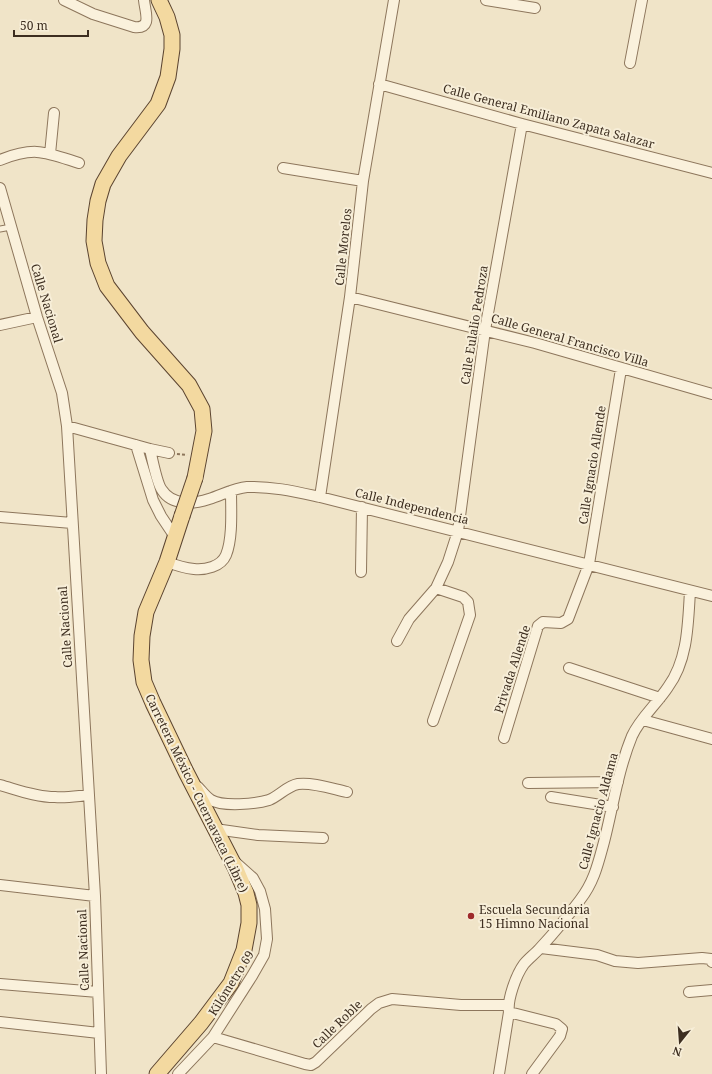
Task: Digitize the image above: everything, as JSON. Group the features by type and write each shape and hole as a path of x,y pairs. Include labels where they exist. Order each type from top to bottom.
{"main road":[{"name":"Carretera México - Cuernavaca (Libre)","path":"157,1074 202,1023 231,983 244,950 248,932 249,905 246,893 235,867 186,772 144,682 142,636 146,612 167,562 174,537 195,478 204,431 202,409 189,385 142,332 107,286 98,263 94,241 95,220 102,184 109,170 158,104 168,77 172,49 172,35 167,17 159,0"}],"street":[{"path":"64,0 93,14 134,27 139,27 143,26 146,22 144,0"},
{"name":"Calle Morelos","path":"320,496 350,297 363,181 394,0"},
{"path":"486,0 535,8"},
{"path":"630,63 642,0"},
{"name":"Calle General Emiliano Zapata Salazar","path":"379,84 522,124 712,173"},
{"path":"50,154 54,113"},
{"name":"Calle Eulalio Pedroza","path":"397,640 409,619 436,588 448,562 458,531 485,330 522,124"},
{"path":"0,160 26,152 36,151 79,162"},
{"path":"283,168 363,181"},
{"name":"Calle Nacional","path":"0,188 10,227 62,393 66,426 95,896 101,1074"},
{"name":"Calle General Francisco Villa","path":"350,297 485,330 712,394"},
{"path":"0,325 37,316"},
{"name":"Calle Ignacio Allende","path":"589,564 621,369"},
{"path":"66,426 169,453"},
{"path":"136,445 153,500 174,537"},
{"name":"Calle Independencia","path":"150,449 161,490 169,498 176,501 192,503 208,500 246,487 272,488 320,496 712,596"},
{"path":"167,562 194,569 205,569 218,564 226,556 231,526 231,491"},
{"path":"362,507 362,572"},
{"path":"0,517 72,523"},
{"name":"Privada Allende","path":"504,738 538,626 543,622 561,623 568,619 589,564"},
{"path":"433,721 470,615 468,602 464,597 436,588"},
{"name":"Calle Ignacio Aldama","path":"499,1074 508,1009 517,978 524,965 541,948 591,885 600,857 618,782 633,736 676,675 687,635 690,591"},
{"path":"569,668 660,698"},
{"path":"643,720 712,739"},
{"path":"186,772 205,795 211,800 219,803 260,802 270,799 296,784 304,783 347,792"},
{"path":"528,783 618,782"},
{"path":"0,785 34,794 53,797 66,798 89,794"},
{"path":"550,797 613,807"},
{"path":"215,829 258,835 323,838"},
{"name":"Kilómetro 69","path":"178,1074 213,1037 264,955 267,939 266,909 260,891 253,878 229,857"},
{"path":"0,885 95,896"},
{"path":"541,948 597,956 614,961 638,963 702,958 711,960 712,962"},
{"path":"0,984 98,992"},
{"path":"689,992 712,990"},
{"name":"Calle Roble","path":"213,1037 311,1065 316,1062 371,1009 379,1003 392,999 508,1009 556,1024 562,1029 560,1036 532,1074"},
{"path":"0,1022 99,1033"}],"lane":[{"path":"0,229 10,227"}],"place":[{"name":"Escuela Secundaria 15 Himno Nacional","path":"471,916"}]}
